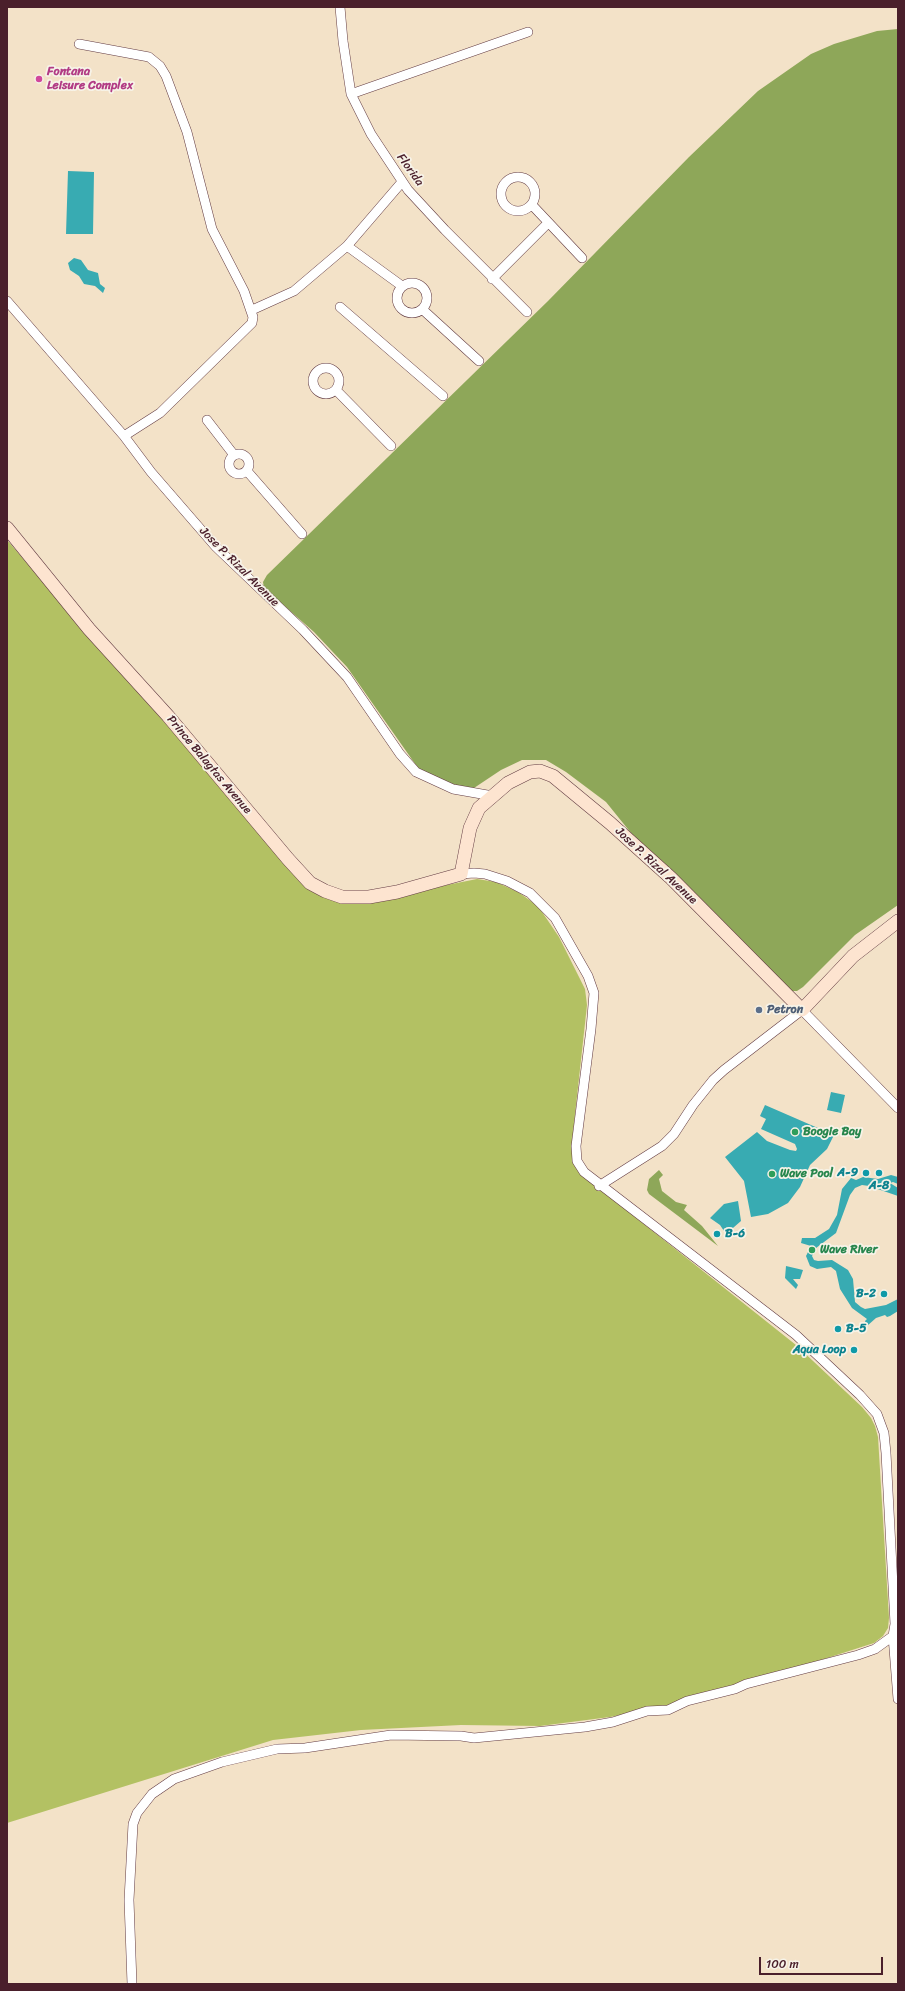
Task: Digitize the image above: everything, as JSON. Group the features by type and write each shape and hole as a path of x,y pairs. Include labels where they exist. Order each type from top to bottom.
{"main road":[{"name":"Prince Balagtas Avenue","path":"7,528 89,629 168,716 310,883 325,891 342,897 357,898 383,895 460,874"},
{"name":"Jose P. Rizal Avenue","path":"460,874 473,817 479,808 508,783 530,772 540,771 553,776 671,878 802,1010"},
{"path":"802,1010 853,956 898,920"}],"street":[{"name":"Florida","path":"340,7 343,41 351,94 371,134 402,182 492,279 527,312"},
{"path":"351,94 528,32"},
{"path":"79,44 149,57 160,66 166,76 187,132 212,229 244,291 252,310 252,323 160,413 124,436"},
{"path":"252,310 294,291 347,246 402,182"},
{"path":"532,204 582,258"},
{"path":"492,279 548,222"},
{"path":"347,246 402,286"},
{"path":"413,283 423,288 427,299 422,309 411,313 401,307 397,297 402,286 413,283"},
{"name":"Jose P. Rizal Avenue","path":"7,301 124,436 151,472 216,547 303,630 347,677 400,754 416,772 453,789 493,796"},
{"path":"340,308 443,396"},
{"path":"422,309 479,361"},
{"path":"336,390 391,446"},
{"path":"207,420 234,455"},
{"path":"241,454 247,458 249,464 247,471 237,475 231,471 229,460 234,455 241,454"},
{"path":"247,471 302,534"},
{"path":"460,874 485,874 507,881 530,893 555,918 588,976 594,993 576,1154 577,1160 584,1172 599,1186 796,1336 860,1395 877,1414 884,1434 886,1453 895,1624 893,1636 898,1699"},
{"path":"599,1186 662,1146 674,1134 693,1105 713,1080 802,1010 898,1108"},
{"path":"132,1984 129,1900 133,1824 137,1813 152,1794 174,1779 222,1762 276,1750 305,1748 391,1735 461,1736 474,1738 585,1727 613,1722 647,1711 668,1710 686,1701 722,1693 746,1684 858,1655 875,1649 893,1636"}],"green space":[{"path":"898,29 898,905 855,935 803,987 797,991 791,991 644,849 606,802 566,772 546,760 522,760 501,770 474,788 455,786 418,768 347,667 314,632 264,588 263,582 267,575 548,301 689,157 758,91 811,54 834,44 877,31"},
{"path":"7,540 299,878 362,902 477,879 496,882 518,892 538,906 559,937 585,989 587,1005 572,1142 591,1182 796,1345 862,1407 871,1418 875,1426 878,1437 889,1618 888,1628 883,1636 874,1643 696,1700 610,1717 540,1726 461,1725 361,1730 273,1740 7,1823"},
{"path":"659,1170 663,1175 659,1179 662,1191 676,1202 687,1205 684,1210 702,1226 718,1246 649,1194 647,1190 649,1179"}],"water":[{"path":"68,171 94,172 93,234 66,234"},
{"path":"74,258 81,260 88,270 98,273 100,284 105,288 103,293 95,286 84,284 79,276 70,270 68,263"},
{"path":"831,1092 845,1095 841,1113 827,1110"},
{"name":"Wave Pool","path":"765,1105 834,1135 827,1149 810,1165 800,1187 788,1203 768,1214 751,1217 744,1181 725,1157 757,1132 767,1141 790,1150 796,1151 797,1149 795,1144 761,1129 766,1119 760,1116"},
{"name":"Wave River","path":"891,1175 898,1177 898,1184 893,1182 890,1183 898,1188 898,1196 869,1186 862,1185 855,1188 850,1195 836,1233 816,1248 812,1256 814,1260 818,1261 832,1260 848,1270 853,1279 855,1302 865,1309 886,1305 898,1299 898,1311 887,1317 885,1315 876,1318 867,1326 865,1321 867,1319 852,1308 840,1289 836,1271 831,1267 817,1269 810,1266 806,1256 811,1246 801,1243 802,1238 815,1238 829,1229 837,1215 842,1189 851,1178 856,1180 863,1177 878,1179"},
{"path":"738,1201 741,1221 726,1234 720,1225 710,1218 724,1204"},
{"path":"786,1266 803,1270 800,1279 793,1279 798,1285 796,1289 785,1278"}],"place":[{"name":"Fontana Leisure Complex","path":"39,79"},
{"name":"Petron","path":"759,1010"},
{"name":"Boogie Bay","path":"795,1132"},
{"name":"A-9","path":"866,1173"},
{"name":"A-8","path":"879,1173"},
{"name":"Wave Pool","path":"772,1174"},
{"name":"B-6","path":"717,1234"},
{"name":"Wave River","path":"812,1250"},
{"name":"B-2","path":"884,1294"},
{"name":"B-5","path":"838,1329"},
{"name":"Aqua Loop","path":"854,1350"}]}
